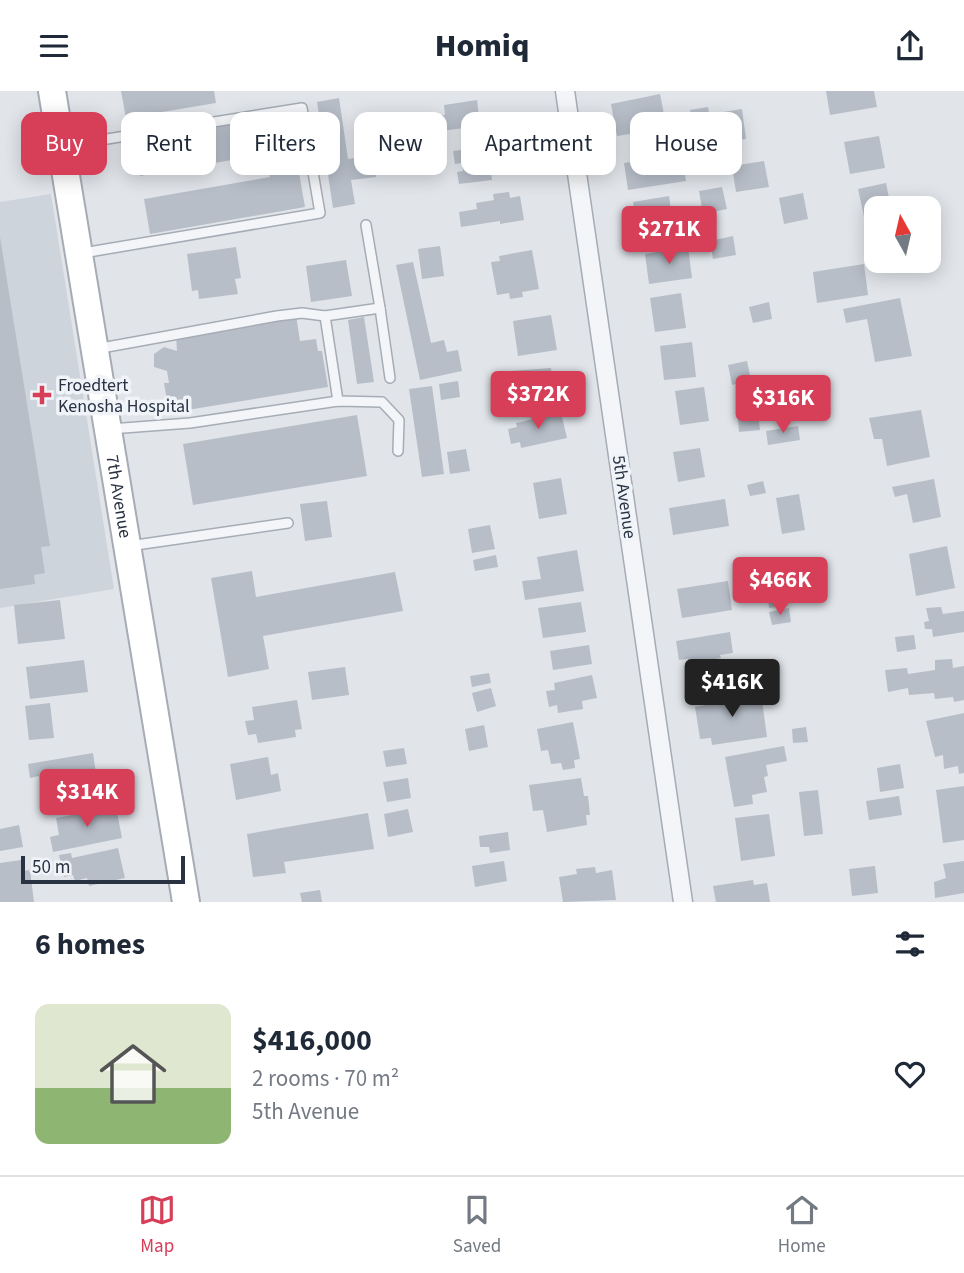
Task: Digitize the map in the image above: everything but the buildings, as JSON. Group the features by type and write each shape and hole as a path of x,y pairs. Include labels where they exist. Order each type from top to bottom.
{"street":[{"name":"7th Avenue","path":"52,91 55,112"},
{"name":"5th Avenue","path":"565,91 683,902"},
{"name":"7th Avenue","path":"66,175 186,902"}],"lane":[{"path":"79,254 320,213 302,109 107,140"},
{"path":"366,225 390,378"},
{"path":"94,349 277,316 302,313 324,316 380,307"},
{"path":"324,316 338,401"},
{"path":"108,429 190,423 338,401 382,402 399,420 398,451"},
{"path":"127,546 288,523"}],"shaded area":[{"name":"Froedtert Kenosha Hospital","path":"51,194 114,589 0,608 0,202"}],"place":[{"name":"Froedtert Kenosha Hospital","path":"42,395"}]}
